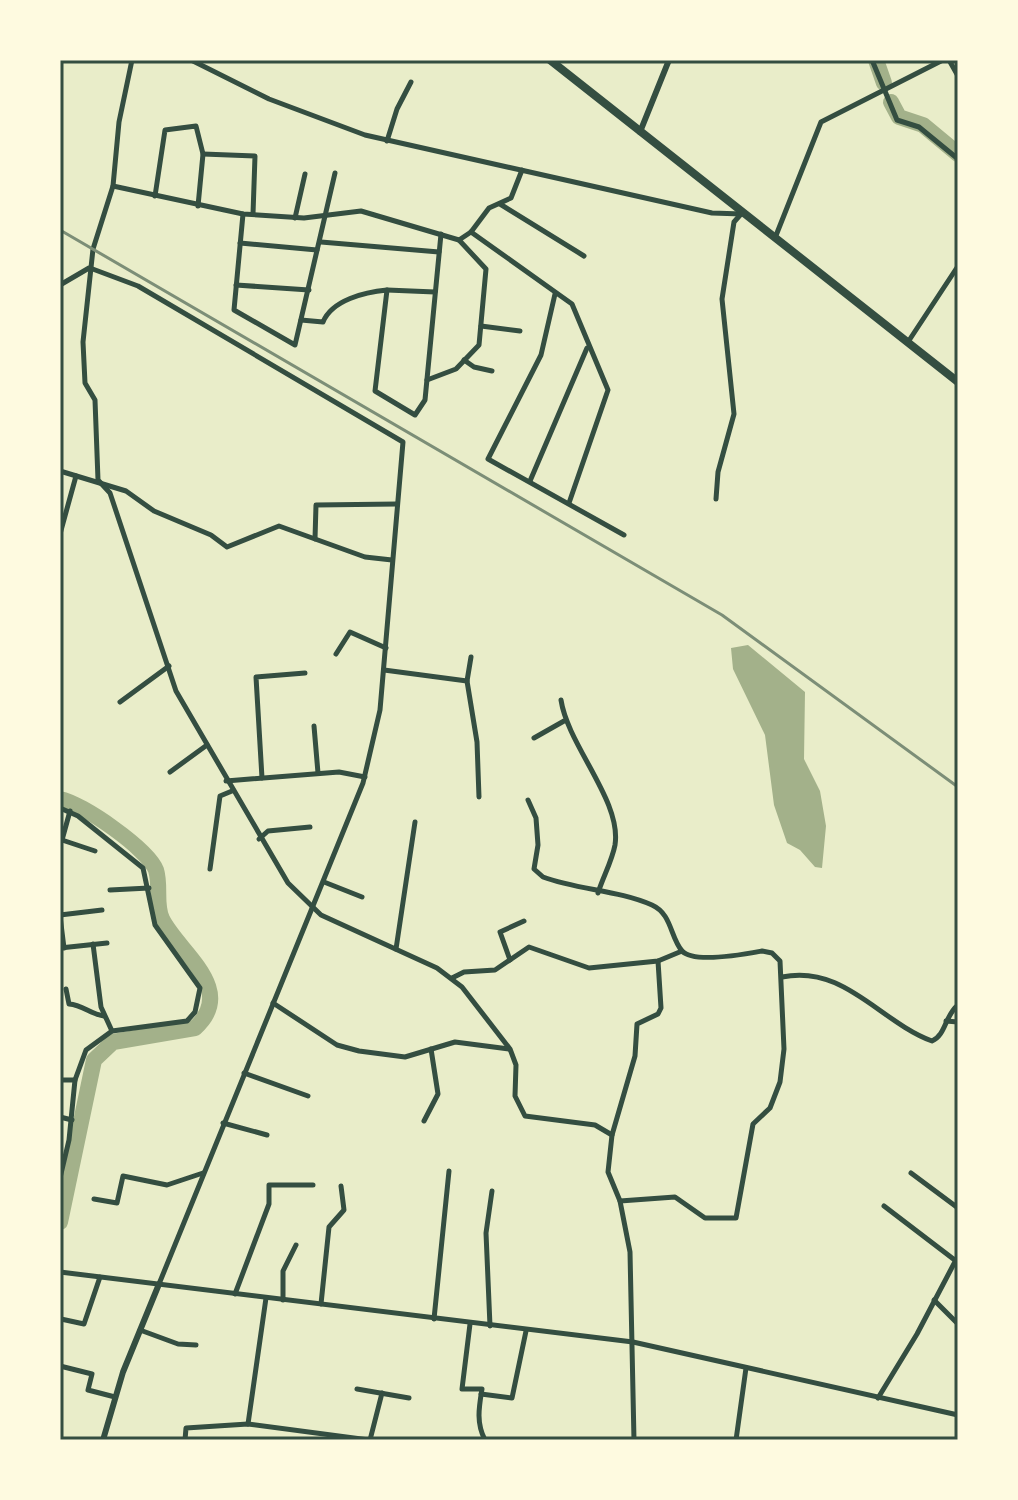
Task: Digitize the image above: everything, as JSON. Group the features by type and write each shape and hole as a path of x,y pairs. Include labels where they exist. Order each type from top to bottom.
{"main road":[{"path":"550,60 958,382"}],"street":[{"path":"132,60 119,122 113,186 90,268 83,342 85,383 95,400 98,480 110,493 176,691 259,839 288,883 312,908 452,978 510,1049 516,1065 515,1096 525,1116 595,1125 612,1135"},
{"path":"191,60 279,104 387,141 712,213 742,214"},
{"path":"640,132 662,85 669,60"},
{"path":"872,60 897,120 919,127 958,159"},
{"path":"775,238 821,122 943,60"},
{"path":"949,60 958,76"},
{"path":"387,141 397,109 411,82"},
{"path":"155,196 165,130 196,126 203,154 198,206"},
{"path":"203,154 255,156 253,214"},
{"path":"459,240 471,232 481,215 511,198 522,170"},
{"path":"243,214 234,310 295,345 335,173"},
{"path":"295,218 305,174"},
{"path":"113,186 243,214 295,218 361,211 459,240 486,269 479,345 456,369 427,380"},
{"path":"500,204 584,256"},
{"path":"716,499 718,472 734,414 722,299 734,222 742,214"},
{"path":"471,232 572,304 587,347 608,390 569,503"},
{"path":"387,290 375,391 415,415 425,400 441,234"},
{"path":"321,242 439,252"},
{"path":"240,243 317,250"},
{"path":"908,343 958,266"},
{"path":"60,285 90,268"},
{"path":"90,268 138,286 403,442 384,670 375,740 365,777 139,1329 103,1440"},
{"path":"236,285 309,290"},
{"path":"301,320 323,322 327,312 366,292 435,292"},
{"path":"555,294 541,355 488,459 624,535"},
{"path":"481,326 520,331"},
{"path":"530,481 587,347"},
{"path":"464,360 474,367 492,371"},
{"path":"60,471 98,480 126,491 154,511 211,535 227,547 279,526 365,557 392,560"},
{"path":"60,534 76,476"},
{"path":"315,539 316,505 397,504"},
{"path":"336,654 350,632 386,648"},
{"path":"471,657 467,681 477,742 479,797"},
{"path":"120,702 169,666"},
{"path":"384,670 467,681"},
{"path":"262,778 256,677 305,673"},
{"path":"561,700 564,721 612,814 615,846 598,893"},
{"path":"534,738 558,721 564,721"},
{"path":"314,726 318,773"},
{"path":"170,772 207,745"},
{"path":"226,781 339,772 365,777"},
{"path":"210,869 220,796 232,791"},
{"path":"528,800 536,818 535,872 555,882 655,906 669,923 682,951"},
{"path":"60,808 70,811 143,868 155,925 197,983 200,995 195,1012 187,1021 112,1031 86,1050 75,1080 72,1120 60,1178"},
{"path":"70,811 62,840 95,851"},
{"path":"396,949 415,822"},
{"path":"259,839 268,831 310,827"},
{"path":"324,882 362,897"},
{"path":"110,890 149,888"},
{"path":"102,910 60,916 62,948 107,943"},
{"path":"510,960 500,932 524,921"},
{"path":"93,944 104,1016 112,1031"},
{"path":"452,978 464,972 495,970 525,948 533,947 589,968 658,961 682,951 703,958 772,953 780,961 784,1027 780,1082 770,1108 753,1124 736,1218 705,1218 675,1197 620,1201"},
{"path":"634,1440 630,1252 620,1201 608,1172 612,1135 635,1056 637,1024 658,1014 661,1008 658,961"},
{"path":"782,977 809,975 847,986 873,1007 893,1016 912,1033 932,1041 941,1035 946,1021 958,1005"},
{"path":"66,989 69,1004 81,1005 92,1014 104,1016"},
{"path":"273,1003 347,1049 405,1057 455,1042 510,1049"},
{"path":"946,1021 958,1022"},
{"path":"424,1121 438,1094 431,1049"},
{"path":"244,1073 308,1096"},
{"path":"60,1080 75,1080"},
{"path":"60,1117 72,1120"},
{"path":"223,1123 267,1135"},
{"path":"434,1319 449,1171"},
{"path":"94,1199 117,1203 123,1176 167,1185 203,1173"},
{"path":"911,1173 958,1208"},
{"path":"235,1294 269,1204 269,1185 313,1185"},
{"path":"321,1304 329,1227 344,1210 341,1186"},
{"path":"490,1326 486,1233 492,1191"},
{"path":"878,1398 957,1258 884,1206"},
{"path":"283,1300 283,1271 296,1245"},
{"path":"60,1272 633,1342 958,1415"},
{"path":"61,1319 84,1324 100,1277"},
{"path":"248,1424 266,1298"},
{"path":"934,1300 958,1324"},
{"path":"470,1324 462,1389 482,1389 479,1430 485,1440"},
{"path":"139,1329 178,1344 196,1345"},
{"path":"481,1394 512,1398 526,1331"},
{"path":"60,1366 92,1374 88,1390 115,1397"},
{"path":"736,1440 746,1368"},
{"path":"357,1389 409,1398"},
{"path":"185,1440 186,1428 248,1424 369,1440 382,1393"},
{"path":"297,1440 299,1431"}],"shaded area":[{"path":"748,645 805,692 804,759 820,791 826,826 822,868 815,867 800,850 787,843 774,805 765,735 733,669 731,648"}],"waterway":[{"path":"876,60 884,83"},
{"path":"891,102 899,117 923,125 958,154"},
{"path":"60,799 113,828 150,861 156,870 162,919 201,971 210,999 207,1013 195,1028 113,1042 94,1060 60,1222"}],"railway":[{"path":"60,230 722,615 958,787"}]}
